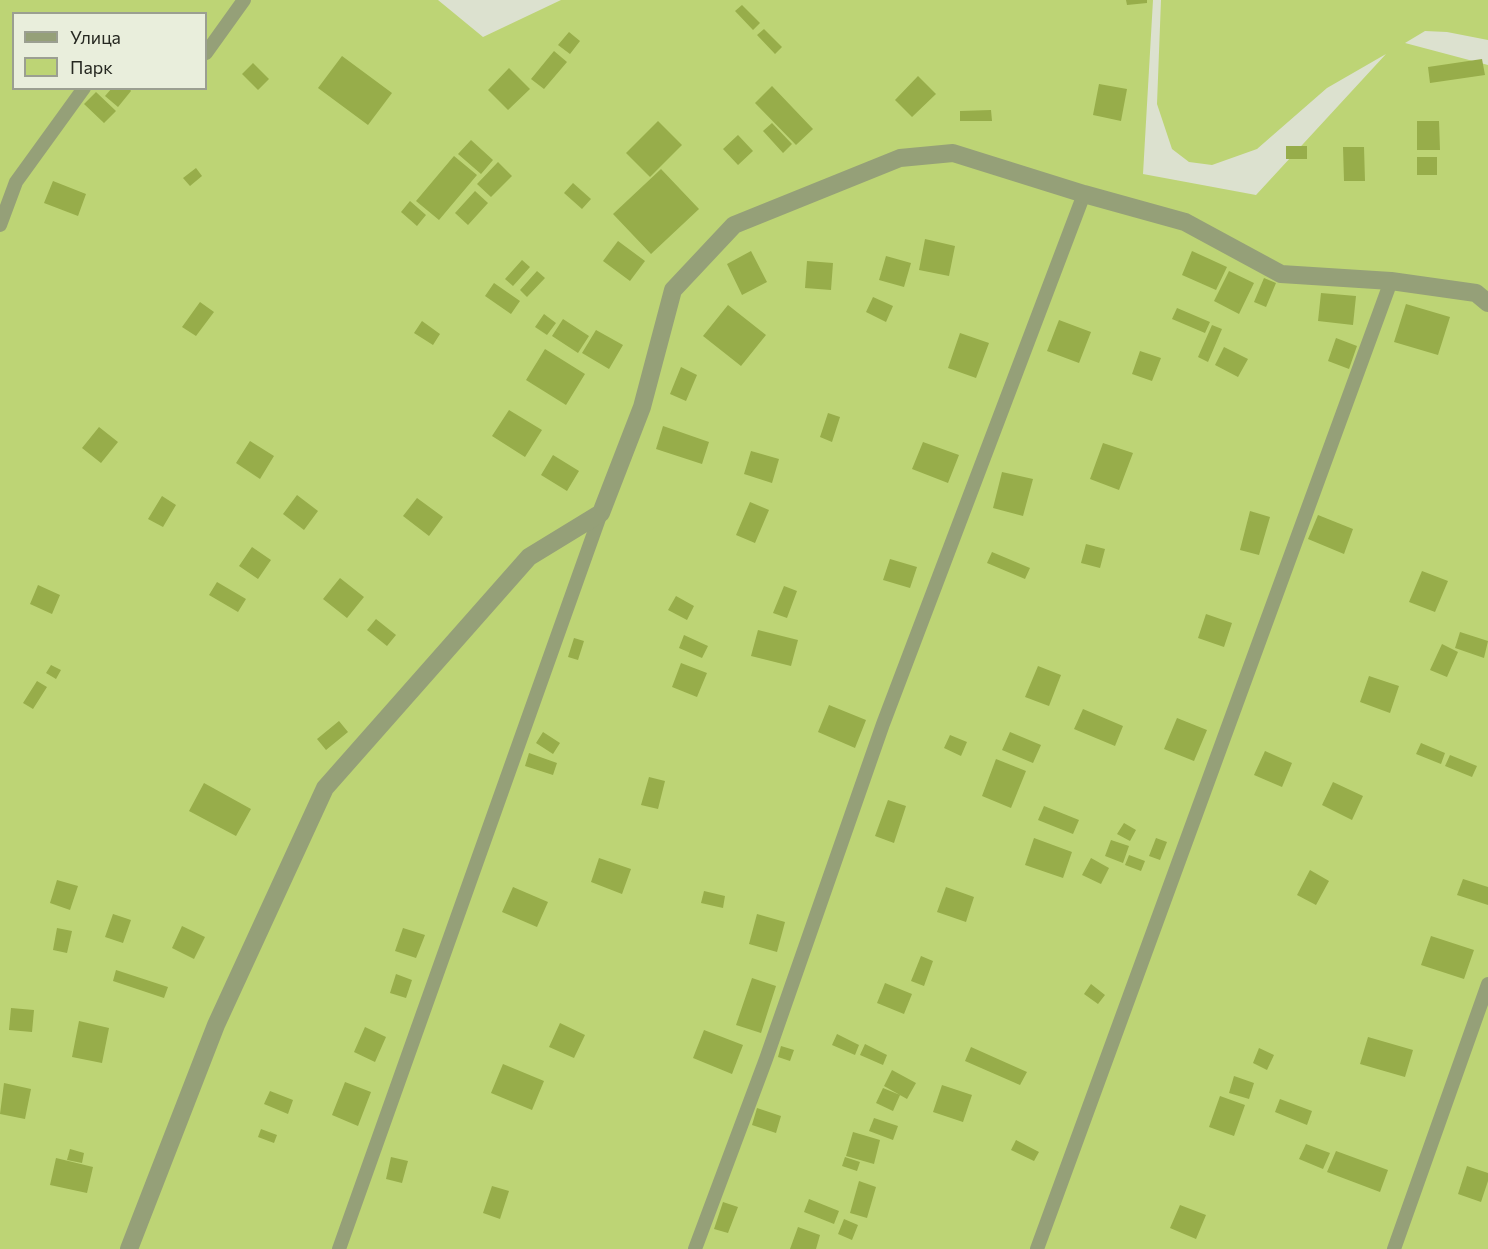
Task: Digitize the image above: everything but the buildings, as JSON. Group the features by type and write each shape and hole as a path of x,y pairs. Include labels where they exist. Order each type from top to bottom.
{"street":[{"path":"129,1249 216,1025 325,788 529,557 601,513 642,407 673,290 734,225 900,158 953,153 1084,194 1185,222 1281,274 1391,281 1476,293 1488,303"}],"lane":[{"path":"207,52 244,0"},
{"path":"0,225 16,182 83,90"},
{"path":"696,1249 766,1059 883,724 1084,194"},
{"path":"1037,1249 1391,281"},
{"path":"339,1249 601,513"},
{"path":"1394,1249 1488,984"}],"green space":[{"path":"0,0 438,0 483,37 561,0 1153,0 1143,174 1256,195 1386,54 1327,88 1257,149 1212,165 1189,162 1172,149 1157,104 1161,0 1488,0 1488,40 1447,32 1425,31 1405,43 1488,65 1488,1249 0,1249"}]}
